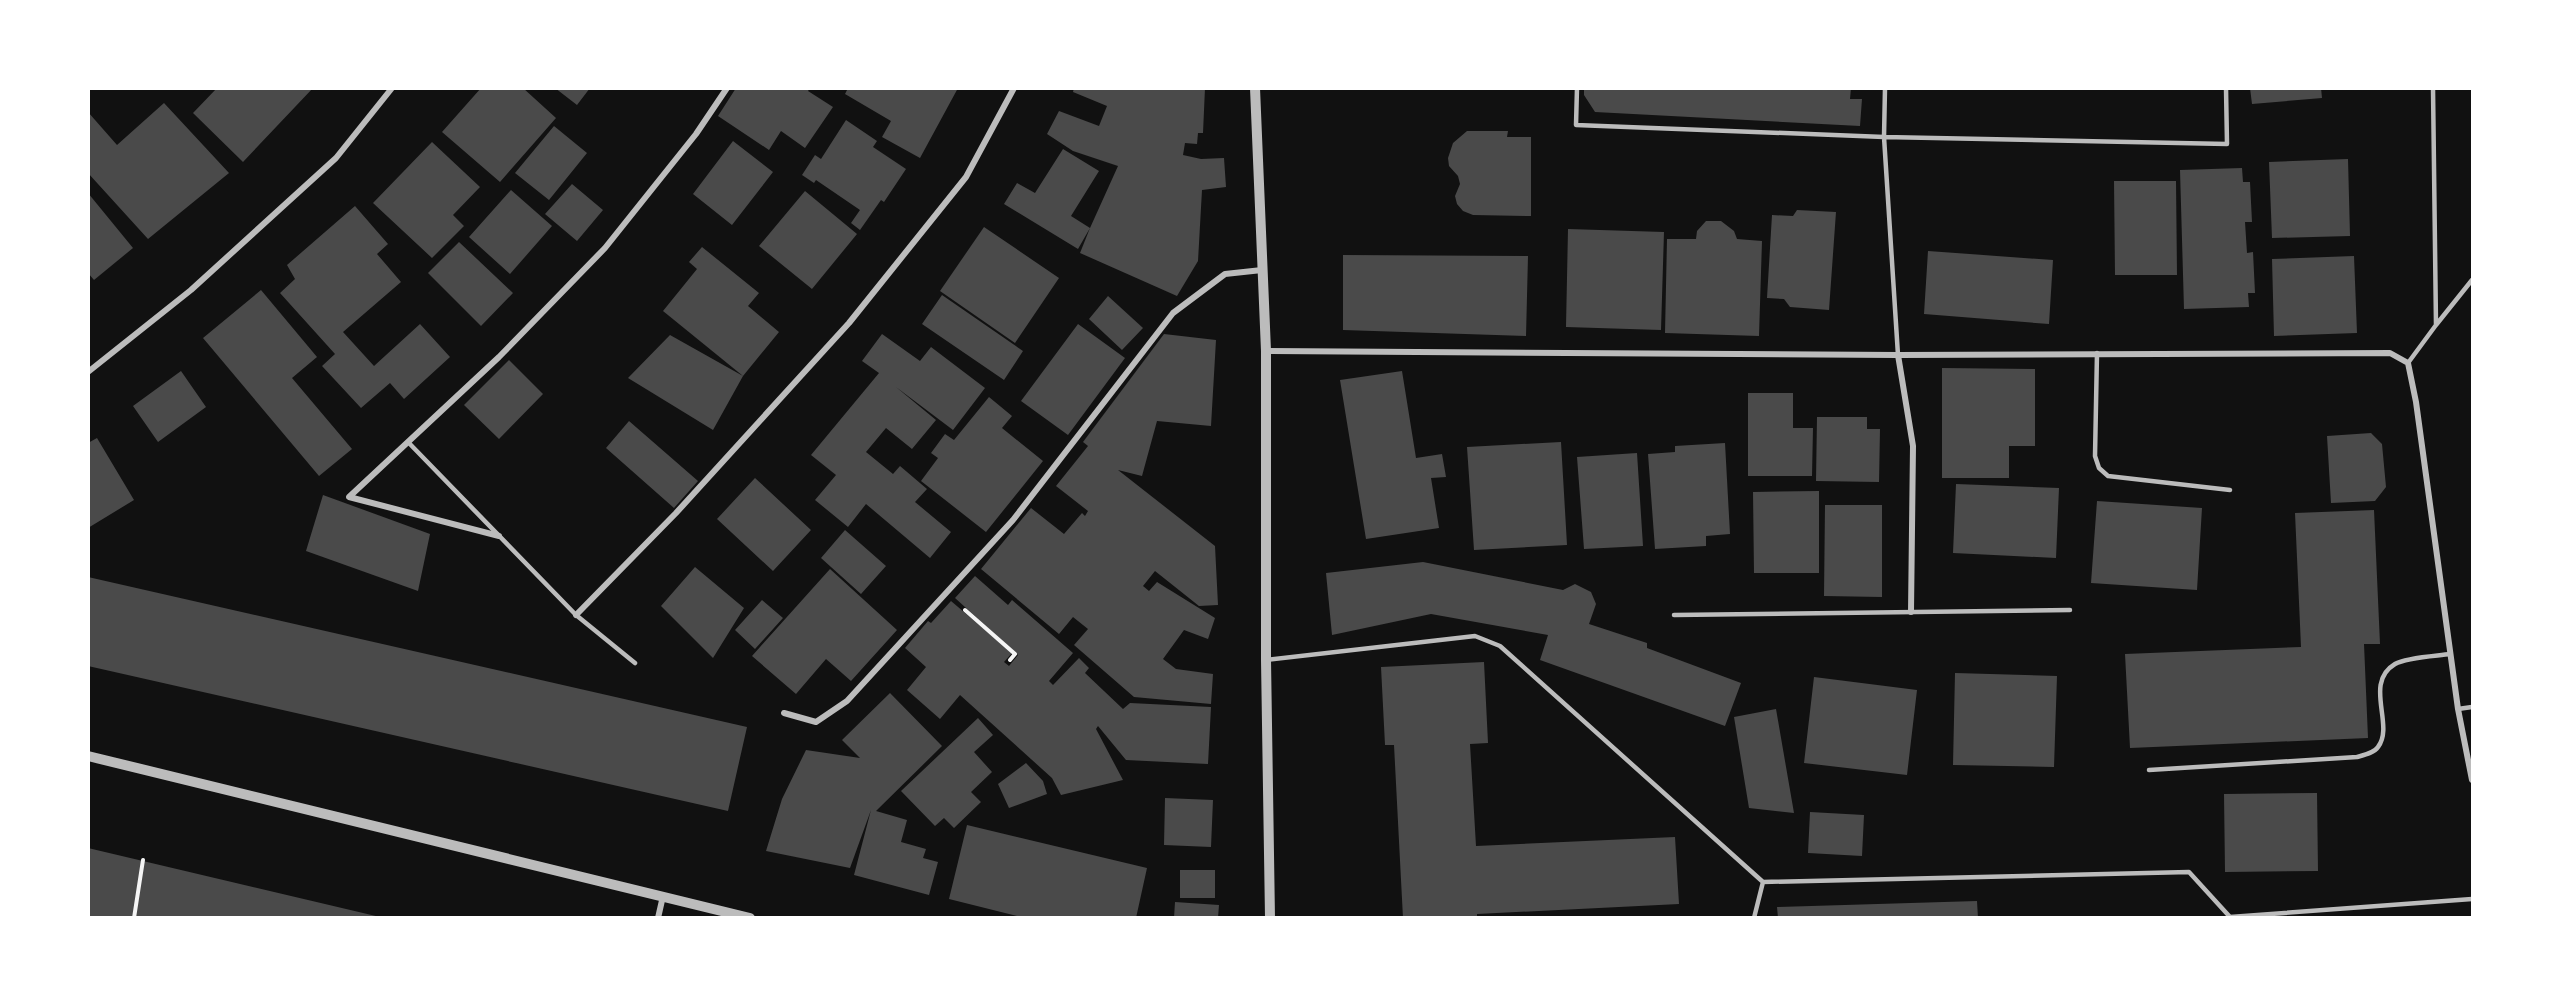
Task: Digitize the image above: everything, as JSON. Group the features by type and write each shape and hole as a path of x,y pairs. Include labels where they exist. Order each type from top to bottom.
{"street":[{"path":"88,372 191,290 336,159 392,88"},
{"path":"499,536 349,497 499,357 605,248 696,134 727,88"},
{"path":"576,615 676,513 849,323 966,177 1014,88"},
{"path":"1255,88 1266,351 1266,660 1270,918"},
{"path":"784,713 816,722 847,701 1013,520 1173,313 1225,274 1262,270"},
{"path":"1266,351 1898,355 2390,353 2408,363 2416,402 2458,709 2472,780"},
{"path":"1898,355 1913,446 1911,612"},
{"path":"88,756 750,918"},
{"path":"658,918 663,896"}],"lane":[{"path":"1577,88 1576,125 1884,137 2227,144 2226,88"},
{"path":"1886,88 1884,137 1898,355"},
{"path":"2433,88 2436,325"},
{"path":"2408,363 2472,280"},
{"path":"2097,353 2095,456 2099,468 2108,476 2230,490"},
{"path":"408,442 576,615 635,663"},
{"path":"1674,615 2070,610"},
{"path":"1266,660 1475,636 1500,646 1763,882 2189,872 2229,917 2472,899"},
{"path":"2149,770 2357,757 2370,753 2378,748 2382,739 2379,691 2385,671 2397,663 2450,654"},
{"path":"2458,709 2472,707"},
{"path":"1754,918 1763,882"}],"path":[{"path":"946,593 1015,654 1010,660"},
{"path":"134,918 143,860"}],"building":[{"path":"217,88 313,88 243,162 193,113"},
{"path":"481,88 523,88 556,118 500,182 442,132"},
{"path":"555,88 590,88 577,105"},
{"path":"736,88 810,88 808,91 833,107 805,148 781,131 769,150 718,116"},
{"path":"848,88 958,88 920,158 882,137 891,121 845,94"},
{"path":"1074,88 1205,88 1203,133 1198,133 1197,144 1185,143 1183,155 1201,159 1224,158 1226,187 1202,190 1198,261 1177,296 1080,253 1118,166 1073,151 1047,134 1059,111 1099,126 1107,106 1073,92"},
{"path":"1584,88 1851,88 1850,99 1862,99 1860,126 1595,112 1584,95"},
{"path":"2250,88 2321,88 2322,98 2252,104"},
{"path":"164,103 229,173 148,239 88,173 88,112 117,145"},
{"path":"846,120 877,141 873,147 906,169 884,202 881,200 860,230 851,223 860,210 816,180 814,183 802,175 815,155 821,159"},
{"path":"554,126 587,153 549,200 515,173"},
{"path":"1467,131 1508,131 1507,137 1531,137 1531,216 1473,215 1463,211 1457,204 1455,196 1460,184 1458,176 1449,166 1448,158 1453,143"},
{"path":"733,141 773,172 732,225 693,194"},
{"path":"432,142 480,187 453,215 464,226 432,258 373,203"},
{"path":"1063,149 1099,171 1071,216 1090,228 1078,249 1004,204 1017,183 1035,193"},
{"path":"2348,159 2350,236 2272,238 2269,162"},
{"path":"2242,168 2243,182 2250,182 2252,222 2245,222 2247,253 2253,252 2255,293 2248,293 2249,307 2184,309 2180,170"},
{"path":"2114,181 2176,181 2177,275 2115,275"},
{"path":"572,184 603,210 577,241 545,214"},
{"path":"511,190 552,226 510,274 469,237"},
{"path":"805,191 857,234 812,289 759,246"},
{"path":"88,193 133,248 94,280 88,273"},
{"path":"355,206 388,244 377,254 401,282 343,332 374,366 420,324 450,357 404,399 390,383 361,408 322,366 335,354 280,293 295,279 287,265"},
{"path":"1797,210 1836,212 1829,310 1790,307 1784,299 1767,298 1772,215 1793,216"},
{"path":"1706,221 1721,221 1734,231 1737,239 1762,241 1759,336 1665,333 1667,239 1696,239 1697,231"},
{"path":"984,227 1059,278 1015,343 940,291"},
{"path":"1568,229 1664,232 1661,330 1566,327"},
{"path":"459,242 513,293 481,326 428,273"},
{"path":"702,247 759,293 748,306 779,332 743,376 663,311 697,269 689,262"},
{"path":"1928,251 2053,260 2049,324 1924,314"},
{"path":"1343,255 1528,256 1526,336 1343,330"},
{"path":"2354,256 2357,333 2274,336 2272,259"},
{"path":"261,290 317,357 292,378 352,449 319,476 203,338"},
{"path":"942,295 1023,351 1004,380 922,324"},
{"path":"1108,296 1143,328 1122,350 1089,319"},
{"path":"1078,324 1125,358 1068,435 1021,401"},
{"path":"882,334 920,361 931,347 985,388 953,430 896,387 936,420 912,449 886,428 866,452 893,474 900,466 927,489 915,502 951,532 930,558 866,504 848,527 815,500 836,475 811,455 879,373 862,361"},
{"path":"1164,334 1216,340 1211,426 1157,421 1142,476 1118,470 1215,546 1218,605 1199,606 1155,571 1143,586 1149,591 1157,582 1215,618 1208,639 1184,630 1163,659 1176,669 1213,674 1211,704 1134,697 1074,645 1088,629 1073,617 1059,634 981,569 1031,508 1064,534 1082,513 1085,516 1088,511 1056,486 1088,446 1083,442"},
{"path":"670,335 743,376 713,430 628,378"},
{"path":"509,360 543,394 499,439 464,405"},
{"path":"1942,368 2035,369 2035,446 2009,446 2009,478 1942,478"},
{"path":"181,371 206,407 158,442 133,406"},
{"path":"1402,371 1416,458 1442,454 1446,477 1431,478 1439,528 1366,539 1340,380"},
{"path":"1748,393 1793,393 1793,428 1813,428 1812,476 1748,476"},
{"path":"989,397 1012,416 1002,428 1043,461 986,532 921,481 938,458 931,453 945,434 954,440"},
{"path":"1817,417 1867,417 1867,429 1880,429 1879,482 1816,481"},
{"path":"629,421 698,481 674,508 606,448"},
{"path":"2371,433 2382,444 2386,487 2375,501 2331,503 2327,436"},
{"path":"97,438 134,500 88,528 88,443"},
{"path":"1561,442 1567,545 1474,550 1467,447"},
{"path":"1725,443 1730,534 1706,536 1706,546 1655,549 1648,454 1675,452 1675,446"},
{"path":"1637,453 1643,546 1584,549 1577,457"},
{"path":"755,478 811,530 773,571 717,519"},
{"path":"1956,484 2059,488 2056,558 1953,553"},
{"path":"1819,491 1819,573 1754,573 1753,492"},
{"path":"323,495 430,534 418,591 306,551"},
{"path":"2097,501 2202,508 2197,590 2091,583"},
{"path":"1825,505 1882,505 1882,597 1824,596"},
{"path":"2374,510 2380,644 2364,644 2368,738 2130,748 2125,654 2301,647 2295,513"},
{"path":"845,530 886,566 861,594 821,558"},
{"path":"1423,562 1563,590 1575,584 1591,592 1596,604 1589,624 1647,643 1647,648 1741,683 1725,726 1540,660 1548,635 1431,614 1332,635 1326,573"},
{"path":"695,567 744,608 713,658 661,606"},
{"path":"830,569 897,630 851,681 826,659 796,694 752,656"},
{"path":"975,576 1008,605 1012,600 1073,653 1049,681 1053,685 1079,658 1089,668 1085,673 1123,709 1130,703 1211,707 1208,764 1126,760 1098,726 1096,729 1123,780 1061,795 1052,778 960,695 940,719 907,690 926,667 905,648 928,621 931,623 951,601 1012,653 1004,662 1009,666 1018,655 955,598"},
{"path":"88,577 747,727 728,811 88,666"},
{"path":"762,600 783,618 755,649 735,630"},
{"path":"1484,662 1488,743 1470,744 1476,846 1675,837 1679,904 1477,914 1477,918 1403,918 1394,745 1385,745 1381,667"},
{"path":"1955,673 2057,676 2054,767 1953,765"},
{"path":"1814,677 1917,690 1907,775 1804,763"},
{"path":"890,693 942,746 876,811 907,820 901,842 926,849 923,858 938,862 929,895 854,875 871,810 850,868 766,851 782,799 806,750 860,758 842,740"},
{"path":"1776,709 1794,813 1749,808 1734,717"},
{"path":"978,718 993,735 974,752 992,772 971,792 981,802 954,828 944,818 935,826 901,791"},
{"path":"1026,763 1043,781 1047,794 1009,808 998,784"},
{"path":"2317,793 2318,871 2225,872 2224,794"},
{"path":"1165,798 1213,800 1211,847 1164,845"},
{"path":"1810,812 1864,815 1862,856 1808,853"},
{"path":"967,825 1147,868 1136,918 1025,918 949,899"},
{"path":"88,848 380,917 88,918"},
{"path":"1180,870 1215,870 1215,898 1180,898"},
{"path":"1977,901 1978,918 1778,918 1777,907"},
{"path":"1175,902 1219,905 1218,918 1174,918"}]}
